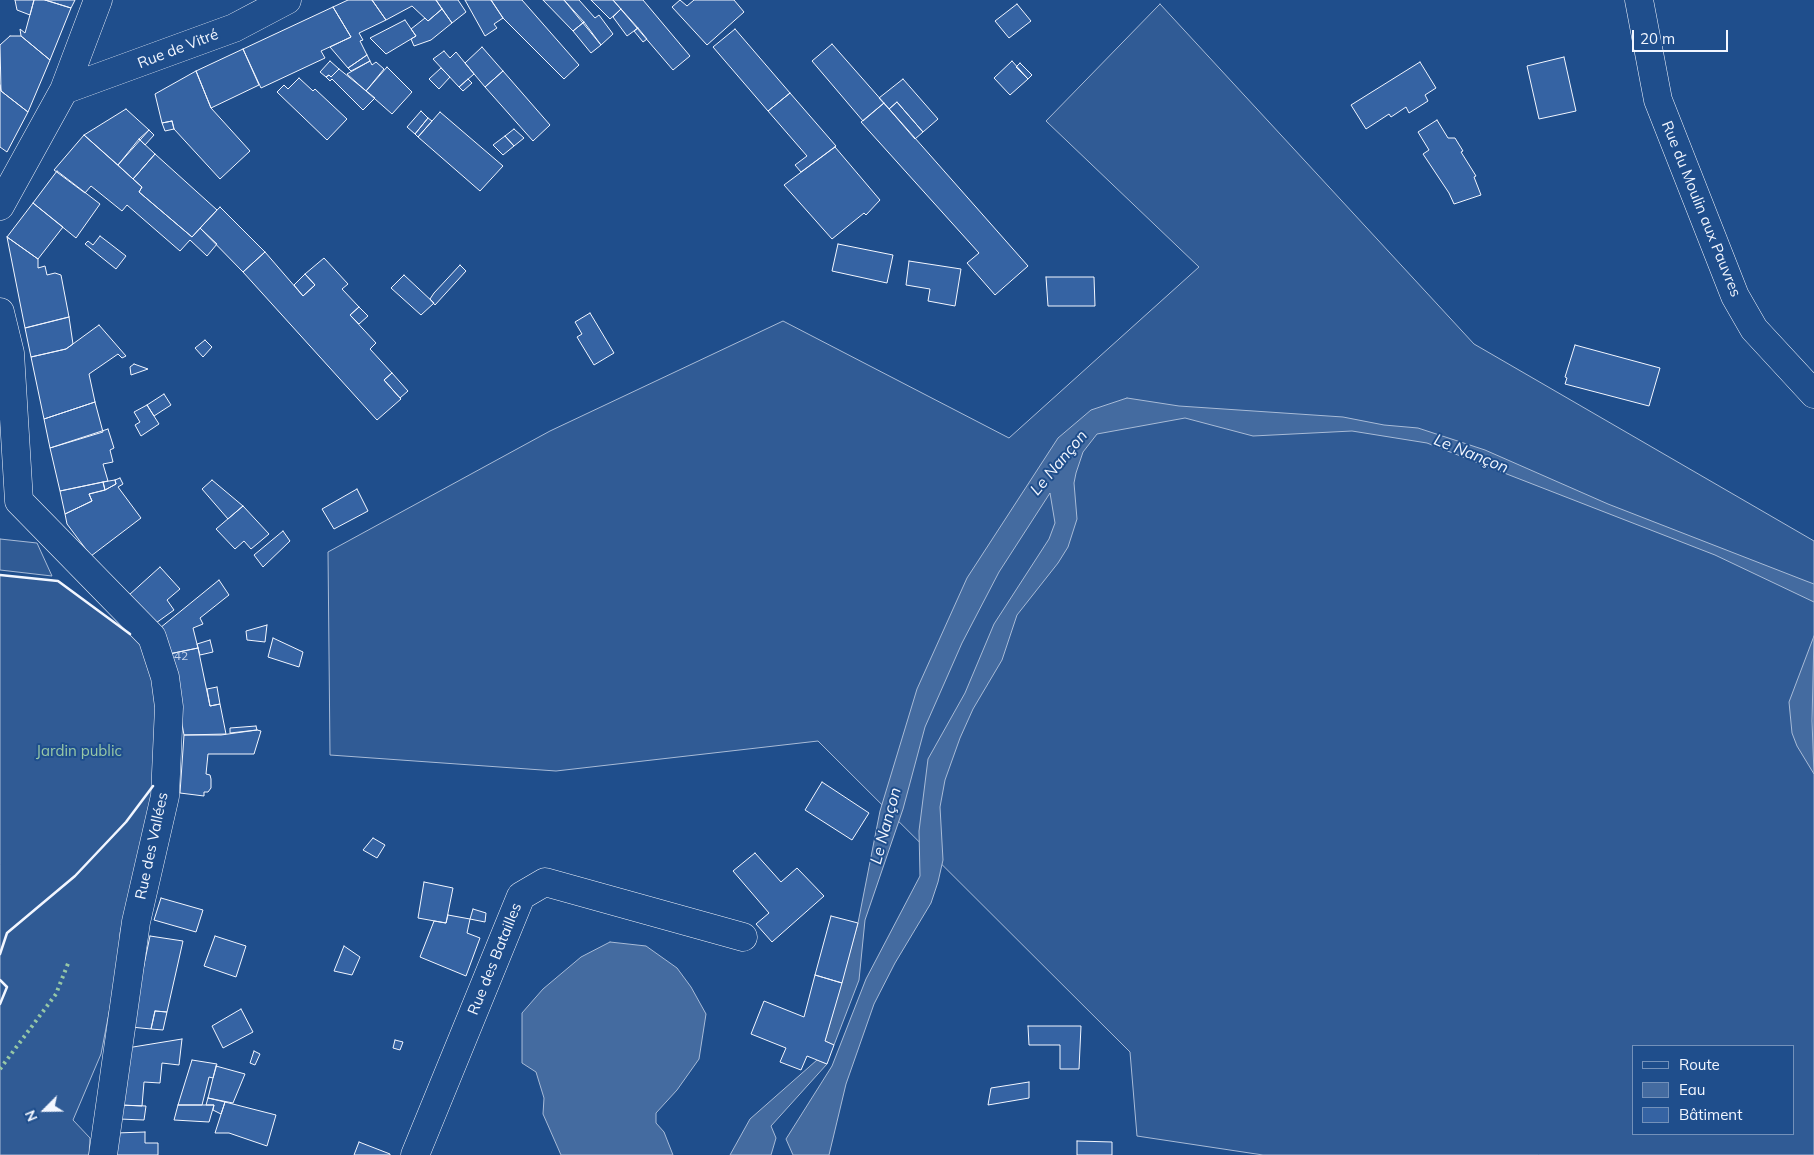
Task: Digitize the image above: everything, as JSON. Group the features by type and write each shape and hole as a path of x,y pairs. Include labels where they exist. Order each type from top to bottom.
{"street":[{"path":"0,206 64,90 98,0"},
{"name":"Rue de Vitré","path":"64,90 234,28 287,0"},
{"name":"Rue du Moulin aux Pauvres","path":"1639,0 1658,100 1735,296 1754,329 1814,394"},
{"path":"0,312 10,353 10,503"},
{"name":"Rue des Vallées","path":"10,503 152,637 165,677 169,707 165,796 136,922 103,1155"},
{"name":"Rue des Batailles","path":"415,1155 521,896 545,882 743,937"}],"shaded area":[{"path":"1160,4 1474,344 1814,541 1814,1155 1263,1155 1137,1136 1130,1052 818,741 556,771 330,755 328,552 550,431 783,321 1009,438 1199,267 1046,121"},
{"path":"0,539 37,543 52,576 0,570"},
{"name":"Jardin public","path":"0,575 58,581 144,644 156,687 158,779 120,933 120,956 101,1054 73,1120 90,1138 89,1155 0,1155"}],"water":[{"name":"Le Nançon","path":"1127,398 1179,406 1343,417 1384,425 1418,428 1485,450 1608,504 1814,584 1814,602 1715,555 1427,443 1352,431 1253,436 1185,418 1097,434 1083,452 1076,473 1074,483 1077,519 1068,547 1058,563 1017,615 1002,660 973,709 960,738 945,780 940,807 943,860 938,882 931,903 895,963 874,1004 846,1084 829,1155 793,1155 786,1139 832,1066 866,979 920,876 919,831 928,759 965,693 994,624 1049,539 1055,523 1050,493 999,572 962,643 925,727 903,809 865,920 859,980 834,1045 825,1041 858,923 880,811 917,689 967,578 1058,438 1091,410"},
{"path":"1814,636 1812,721 1814,774 1797,746 1792,733 1789,702"},
{"path":"610,942 646,946 677,968 691,987 706,1014 699,1059 677,1090 656,1113 656,1123 664,1132 673,1155 561,1155 543,1114 544,1098 536,1072 522,1063 522,1013 543,989 581,957"},
{"path":"817,1060 827,1064 771,1126 776,1138 771,1155 730,1155 750,1119"}],"building":[{"path":"15,0 34,0 30,15 17,10"},
{"path":"34,0 45,0 71,8 50,60 21,36 20,29 25,33"},
{"path":"45,0 75,0 71,8"},
{"path":"348,0 372,0 386,20 359,33 363,40 360,41 367,55 348,68 330,47 351,37 333,7"},
{"path":"372,0 436,0 442,9 428,21 412,6 386,20"},
{"path":"436,0 458,0 466,12 452,23"},
{"path":"465,0 491,0 503,18 494,24 497,28 485,36"},
{"path":"491,0 522,0 579,65 564,79 503,18"},
{"path":"543,0 564,0 584,22 573,31"},
{"path":"564,0 579,0 595,18 599,15 613,34 601,45"},
{"path":"591,0 613,0 621,9 610,19"},
{"path":"613,0 643,0 690,56 673,70"},
{"path":"680,0 687,6 694,0 734,0 744,12 707,45 672,7"},
{"path":"1017,4 1031,21 1009,38 995,21"},
{"path":"333,7 351,37 321,51 325,58 261,88 243,49"},
{"path":"442,9 452,23 431,40 414,46 411,39 416,36 411,29 425,18 428,21"},
{"path":"621,9 638,28 627,36 613,17"},
{"path":"405,20 416,36 386,54 370,38"},
{"path":"584,22 601,45 591,53 573,31"},
{"path":"638,28 647,39 643,42 634,31"},
{"path":"735,29 790,93 768,111 713,47"},
{"path":"10,36 21,36 50,60 28,112 1,91 0,45"},
{"path":"832,44 884,103 863,121 812,61"},
{"path":"482,47 503,71 485,87 465,63"},
{"path":"243,49 259,85 211,108 196,71"},
{"path":"444,51 450,58 456,52 474,74 459,87 433,59"},
{"path":"367,55 370,61 351,71 348,68"},
{"path":"1564,57 1576,111 1539,119 1527,66"},
{"path":"330,61 339,69 331,77 329,75 326,77 320,72"},
{"path":"370,61 372,65 376,62 384,69 366,91 347,74"},
{"path":"1012,61 1028,79 1010,95 994,78"},
{"path":"1420,62 1436,88 1425,95 1428,101 1409,113 1406,107 1391,117 1389,114 1366,129 1351,105"},
{"path":"1020,63 1032,75 1028,79 1016,67"},
{"path":"387,67 412,92 392,114 366,91"},
{"path":"441,68 450,77 439,89 429,79"},
{"path":"339,69 375,98 363,110 332,79 330,81 326,77 329,75 331,77"},
{"path":"196,71 211,108 250,151 220,179 174,129 172,121 162,123 155,94"},
{"path":"503,71 550,125 533,141 485,87"},
{"path":"299,78 313,91 315,89 347,119 327,140 277,92 284,85 288,89"},
{"path":"468,79 472,83 463,91 459,87"},
{"path":"903,79 938,119 923,132 897,102 889,109 879,98"},
{"path":"0,85 1,91 28,112 7,152 0,147"},
{"path":"790,93 836,146 801,172 795,165 807,156 768,111"},
{"path":"897,102 923,132 915,139 889,109"},
{"path":"884,103 1028,266 995,295 967,263 979,253 861,122"},
{"path":"126,109 149,130 118,165 84,135"},
{"path":"421,111 428,118 415,134 407,127"},
{"path":"440,112 503,166 480,191 418,137"},
{"path":"428,118 432,121 418,137 415,134"},
{"path":"1437,120 1448,138 1455,138 1463,151 1461,152 1476,176 1474,177 1481,195 1454,204 1449,193 1423,154 1429,150 1418,132"},
{"path":"172,121 174,129 165,131 162,123"},
{"path":"514,129 524,138 514,146 505,136"},
{"path":"149,130 154,135 145,145 139,139"},
{"path":"84,135 142,187 139,192 192,237 200,228 217,244 207,256 190,240 180,251 127,205 122,211 91,186 85,193 54,170"},
{"path":"505,136 514,146 503,155 493,145"},
{"path":"139,139 155,154 133,179 118,165"},
{"path":"835,147 880,200 866,215 864,213 832,239 784,185"},
{"path":"155,154 217,210 192,237 139,192 142,187 133,179"},
{"path":"57,171 100,204 76,238 33,203"},
{"path":"33,203 63,227 38,259 7,237"},
{"path":"220,207 265,252 243,272 200,228"},
{"path":"100,236 126,256 116,269 85,244 88,241 93,245"},
{"path":"7,237 38,259 38,268 45,266 47,275 55,273 61,275 69,317 25,328"},
{"path":"838,244 893,255 887,283 832,271"},
{"path":"265,252 303,296 315,285 305,274 324,258 348,284 342,289 359,307 350,315 376,343 370,349 392,373 384,380 401,399 377,420 243,272"},
{"path":"909,261 961,269 955,306 928,301 930,289 906,285"},
{"path":"460,265 466,271 435,305 430,299"},
{"path":"305,274 315,285 303,296 294,285"},
{"path":"404,275 434,303 421,315 391,288"},
{"path":"1046,277 1094,277 1095,306 1048,306"},
{"path":"359,307 368,316 359,324 350,315"},
{"path":"590,313 614,353 594,365 577,337 582,334 575,322"},
{"path":"69,317 73,344 66,349 31,357 25,328"},
{"path":"99,325 126,356 122,358 118,354 89,374 95,402 44,419 31,357 66,349"},
{"path":"205,340 212,347 203,357 195,348"},
{"path":"1575,345 1660,368 1649,406 1565,384 1567,378 1565,377"},
{"path":"134,364 148,369 131,375 130,367"},
{"path":"392,373 408,391 400,398 384,380"},
{"path":"164,394 171,405 154,416 147,405"},
{"path":"95,402 103,432 50,448 44,419"},
{"path":"147,405 159,424 141,436 135,425 140,422 134,412"},
{"path":"108,429 114,448 110,450 113,462 103,464 108,481 60,491 50,448"},
{"path":"120,478 123,484 118,487 141,518 91,556 67,524 65,514 92,501 89,494 105,490 116,484 115,480"},
{"path":"115,480 116,484 105,490 103,482"},
{"path":"212,480 243,506 228,519 202,489"},
{"path":"103,482 105,490 89,494 92,501 65,514 60,491"},
{"path":"357,489 368,511 334,529 322,509"},
{"path":"243,506 269,534 251,549 244,541 235,549 216,529"},
{"path":"283,531 290,541 263,567 254,555"},
{"path":"160,567 180,589 167,600 174,610 156,623 129,595"},
{"path":"219,580 229,595 200,618 203,624 193,628 198,648 169,654 160,628"},
{"path":"267,625 265,642 247,640 246,631"},
{"path":"273,638 303,652 299,667 268,657"},
{"path":"210,640 213,652 200,655 197,644"},
{"path":"198,648 210,706 220,704 226,734 184,735 169,654"},
{"path":"217,687 220,704 210,706 207,689"},
{"path":"256,726 257,730 230,733 230,728"},
{"path":"261,731 254,754 208,754 206,774 210,775 211,788 208,792 204,792 204,796 180,793 184,735 221,735"},
{"path":"822,782 869,813 852,840 805,810"},
{"path":"373,838 385,845 377,858 363,850"},
{"path":"755,853 781,882 797,868 824,896 772,942 756,924 769,913 733,871"},
{"path":"424,882 453,888 446,923 418,918"},
{"path":"161,898 203,910 196,932 154,920"},
{"path":"473,909 486,913 485,922 470,919"},
{"path":"448,915 470,919 467,933 480,938 466,976 420,957 434,921 446,923"},
{"path":"831,916 858,923 842,983 815,975"},
{"path":"150,936 183,941 167,1012 155,1011 151,1029 131,1027"},
{"path":"215,936 246,946 236,977 204,966"},
{"path":"344,946 360,957 352,975 334,971"},
{"path":"815,975 842,983 825,1041 834,1045 827,1064 807,1056 801,1070 780,1062 786,1048 751,1034 764,1001 804,1017"},
{"path":"241,1009 253,1032 223,1048 212,1026"},
{"path":"155,1011 167,1012 163,1030 151,1029"},
{"path":"1028,1026 1081,1026 1079,1069 1060,1069 1060,1045 1029,1045"},
{"path":"182,1039 179,1065 162,1063 160,1083 144,1082 142,1106 120,1105 127,1048"},
{"path":"395,1040 403,1042 400,1050 393,1048"},
{"path":"254,1051 260,1054 255,1065 250,1063"},
{"path":"192,1060 217,1064 213,1078 209,1077 202,1105 178,1105"},
{"path":"216,1066 245,1074 233,1103 208,1098"},
{"path":"1029,1082 1029,1098 988,1105 991,1088"},
{"path":"208,1098 225,1102 221,1114 213,1110 214,1105 206,1105"},
{"path":"225,1102 276,1115 267,1146 229,1133 215,1133"},
{"path":"120,1105 146,1106 144,1120 119,1119"},
{"path":"178,1105 214,1105 209,1122 174,1120"},
{"path":"145,1132 145,1143 158,1143 158,1155 117,1155 116,1133"},
{"path":"1077,1141 1112,1142 1112,1155 1077,1155"},
{"path":"359,1142 390,1154 390,1155 354,1155"}],"hedge":[{"path":"0,1069 56,994 69,961"}],"wall":[{"path":"0,575 58,581 130,634"},
{"path":"0,954 7,933 75,876 126,822 153,786"},
{"path":"0,980 7,987 0,1004"}]}
